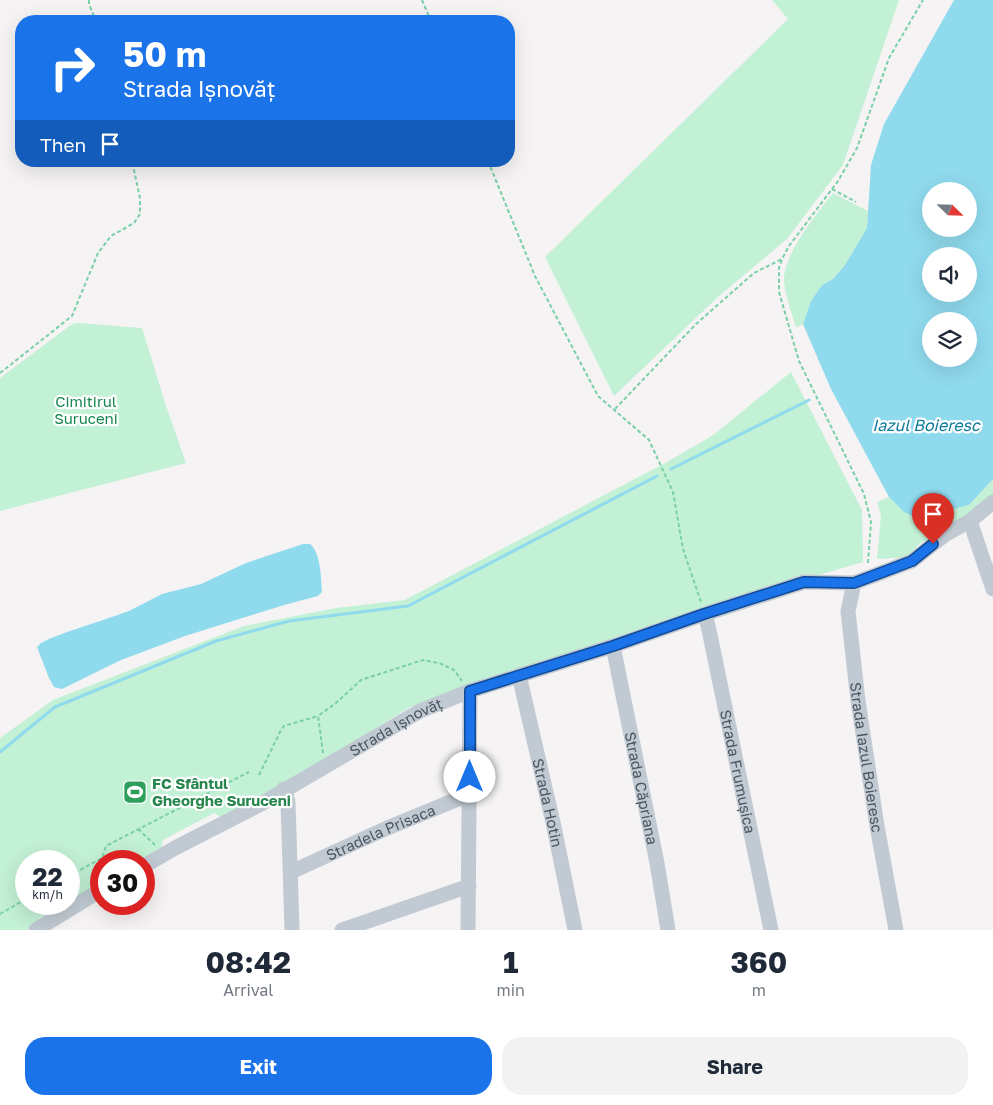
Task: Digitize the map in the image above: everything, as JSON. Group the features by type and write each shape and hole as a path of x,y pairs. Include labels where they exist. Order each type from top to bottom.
{"street":[{"name":"Strada Ișnovăț","path":"155,860 261,804 420,711 470,691 613,646 804,582 854,583 912,561 946,534 970,521 993,502"},
{"path":"970,521 993,589"},
{"name":"Strada Iazul Boieresc","path":"854,583 848,611 858,701 877,826 896,930"},
{"name":"Strada Frumușica","path":"704,614 709,630 771,930"},
{"name":"Strada Căpriana","path":"613,646 657,863 668,930"},
{"name":"Strada Hotin","path":"520,676 575,930"},
{"path":"468,930 470,886 470,691"},
{"path":"284,789 288,802 292,930"},
{"name":"Stradela Prisaca","path":"291,872 385,829 470,794"},
{"path":"342,930 470,886"},
{"path":"36,930 90,897"}],"path":[{"path":"89,0 94,15"},
{"path":"422,0 428,15"},
{"path":"868,565 870,522 864,494 799,361 779,292 779,268 789,246 832,189 857,148 889,58 923,0"},
{"path":"0,373 72,316 98,254 111,236 134,223 140,214 140,198 133,167"},
{"path":"490,167 535,276 598,396 649,440 673,492 684,549 704,614"},
{"path":"832,189 856,202"},
{"path":"615,410 696,324 754,273 782,259"},
{"path":"259,774 284,726 318,716 336,703 361,680 422,660 439,663 454,670 470,691"},
{"path":"318,716 321,747 326,765"},
{"path":"80,870 102,858 106,846 249,772"},
{"path":"138,829 156,846 175,848"},
{"path":"0,914 15,906"}],"green space":[{"path":"772,0 899,0 843,165 787,239 719,296 614,396 545,257 788,19"},
{"path":"833,193 868,211 867,228 845,265 833,279 822,285 811,301 803,324 796,327 786,292 785,270 802,235"},
{"name":"Cimitirul Suruceni","path":"72,324 142,328 186,463 0,511 0,378"},
{"path":"791,372 862,510 863,562 712,606 410,707 305,772 224,819 214,813 163,840 161,848 155,852 155,850 90,850 90,889 80,895 80,850 15,850 15,915 45,915 38,919 39,922 26,930 0,930 0,738 53,700 244,626 336,608 405,600 667,462 712,436"},
{"path":"993,479 993,496 963,521 919,544 908,557 877,559 881,516 877,502 889,497 904,512 969,505"}],"water":[{"name":"Iazul Boieresc","path":"954,0 993,0 993,479 969,505 917,518 904,512 889,497 831,389 803,324 811,301 822,285 833,279 845,265 867,228 871,165 884,124"},
{"path":"303,544 310,544 314,548 318,559 322,592 318,596 185,636 121,660 62,689 54,687 49,678 37,647 41,643 129,611 162,594 201,584 246,563"}],"waterway":[{"path":"671,469 809,400"},
{"path":"0,752 55,707 216,641 289,621 408,606 657,476"}],"place":[{"name":"FC Sfântul Gheorghe Suruceni","path":"135,792"}],"route":[{"path":"470,777 470,691 613,646 804,582 854,583 905,565 933,544"}]}
